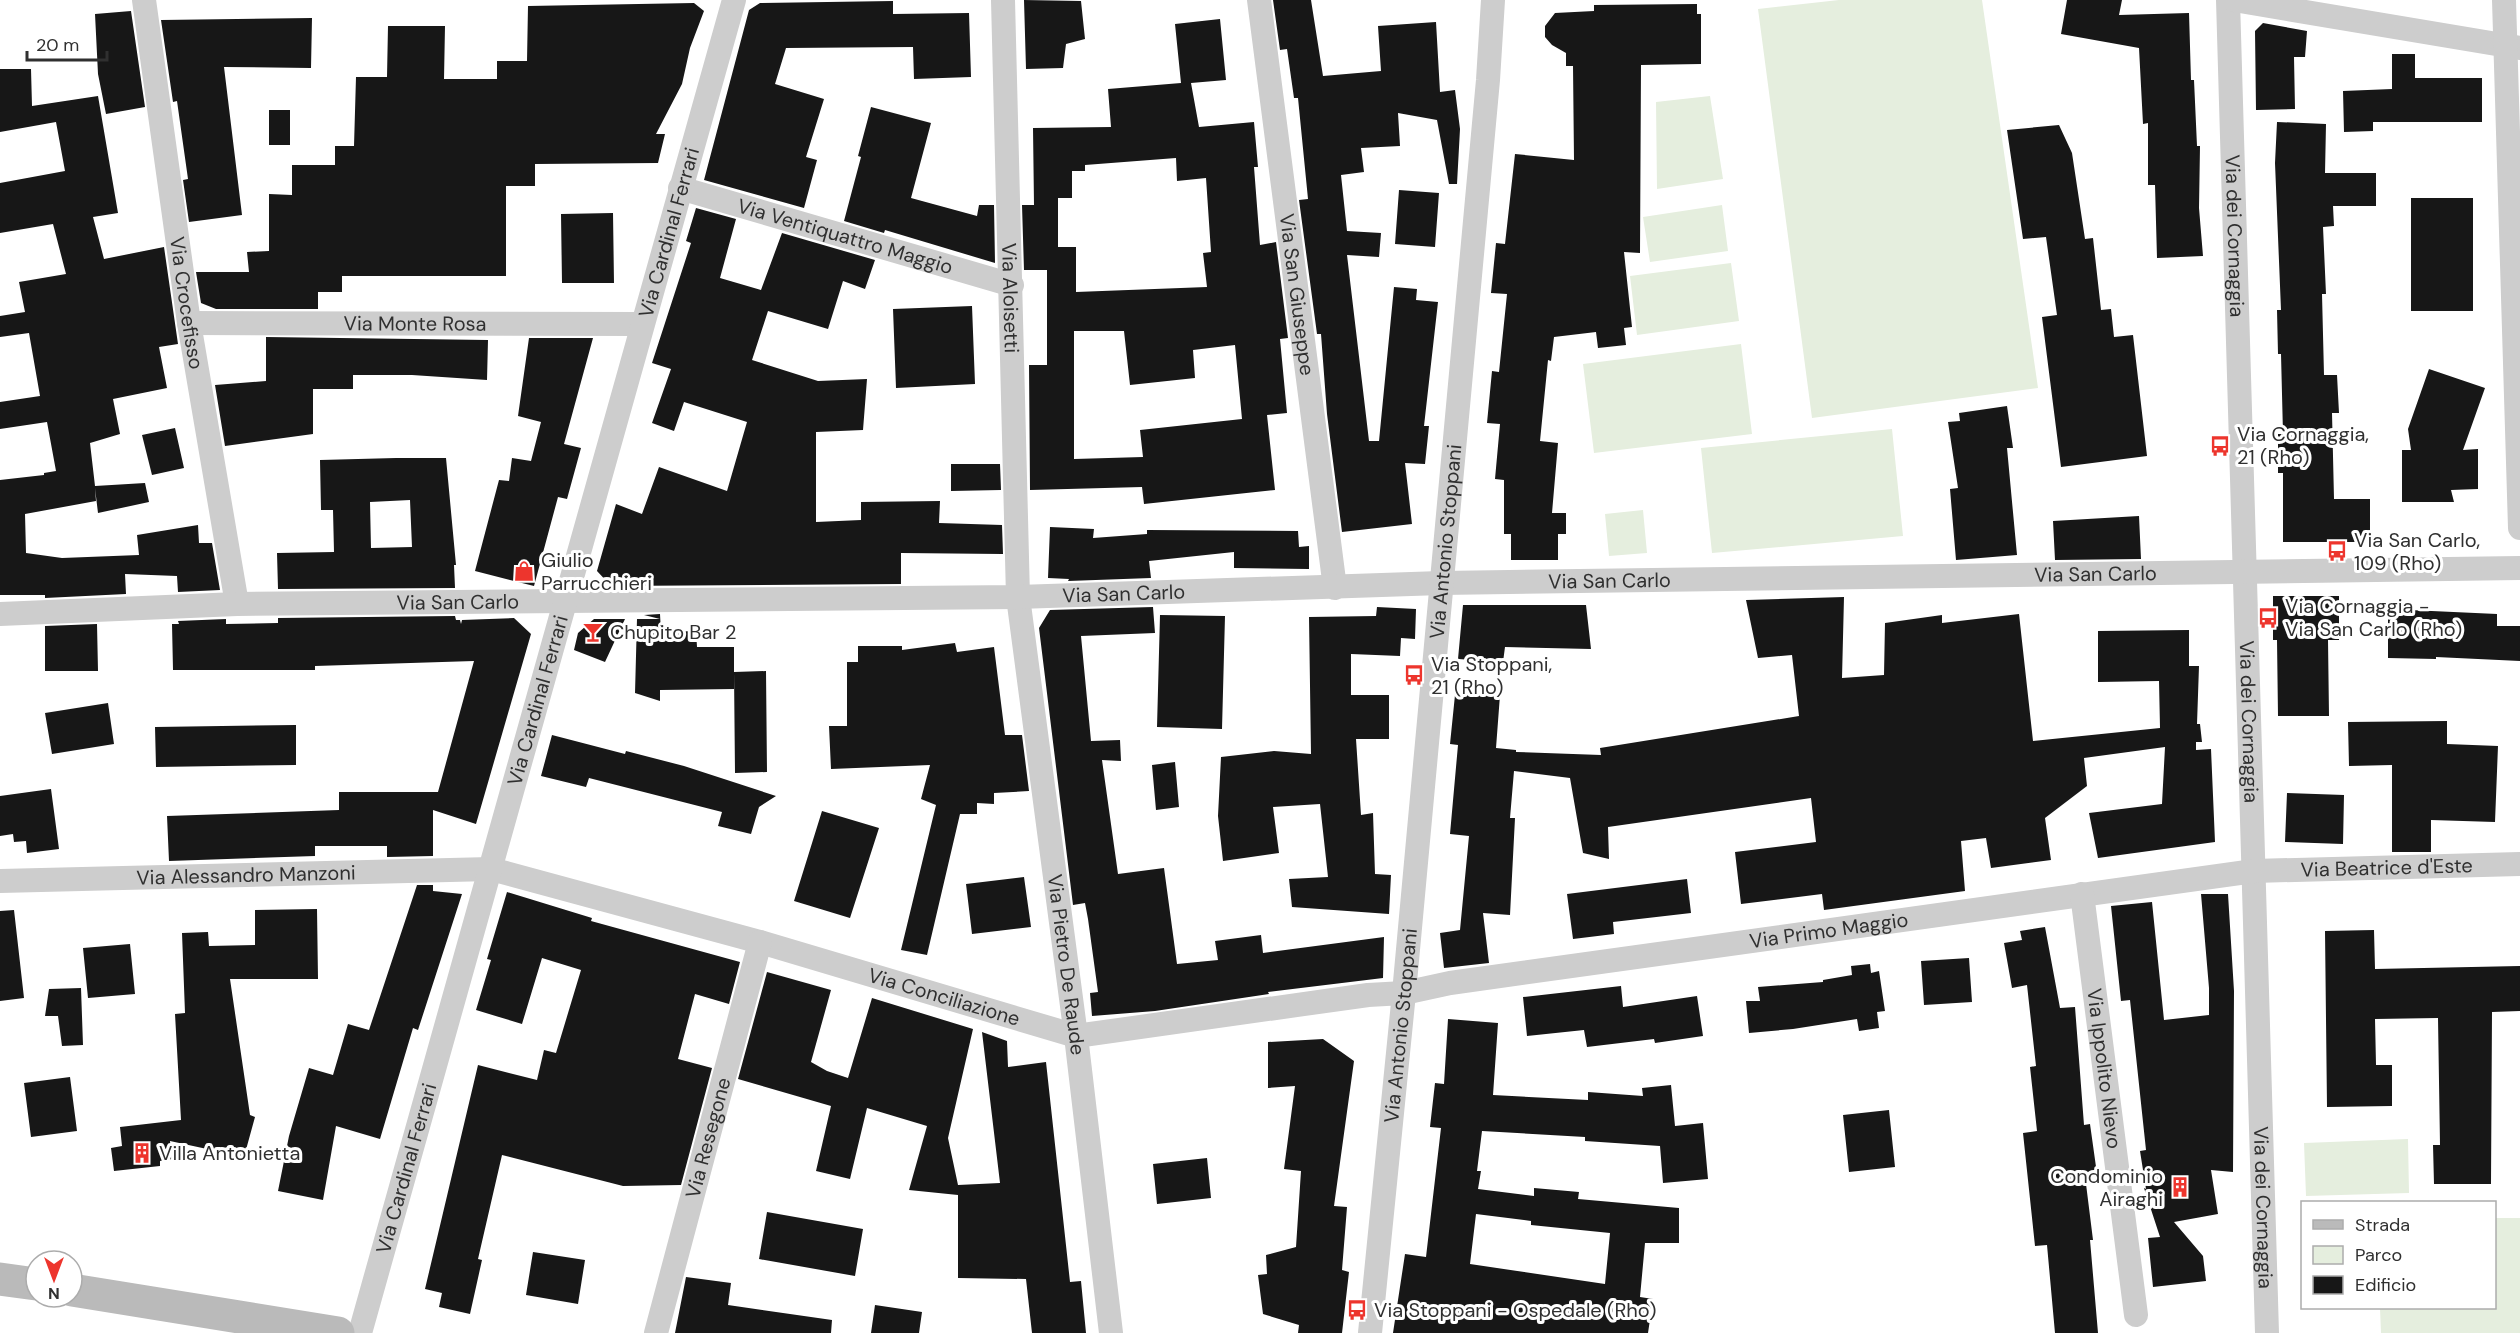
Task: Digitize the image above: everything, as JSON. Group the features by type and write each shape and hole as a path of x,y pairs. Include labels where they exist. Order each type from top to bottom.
{"main road":[{"path":"1,1272 24,1280"},
{"path":"84,1292 338,1333"}],"street":[{"name":"Via Crocefisso","path":"144,0 189,323 237,604"},
{"name":"Via Cardinal Ferrari","path":"360,1333 734,0"},
{"name":"Via Aloisetti","path":"1004,0 1018,597"},
{"name":"Via San Giuseppe","path":"1259,0 1335,588"},
{"name":"Via Antonio Stoppani","path":"1370,1333 1404,993 1486,104 1493,0"},
{"name":"Via dei Cornaggia","path":"2228,0 2267,1333"},
{"path":"2234,0 2513,47"},
{"path":"2504,0 2513,47 2520,528"},
{"name":"Via Ventiquattro Maggio","path":"680,188 1012,285"},
{"name":"Via Monte Rosa","path":"189,323 642,324"},
{"name":"Via San Carlo","path":"0,614 237,604 1018,597 1441,583 2520,568"},
{"name":"Via Pietro De Raude","path":"1018,597 1076,1036 1111,1333"},
{"name":"Via Beatrice d'Este","path":"2254,871 2520,864"},
{"name":"Via Conciliazione","path":"491,869 760,942 1076,1036 1368,995 1404,993"},
{"name":"Via Alessandro Manzoni","path":"0,881 491,869"},
{"name":"Via Primo Maggio","path":"1404,993 1462,982 2254,871"},
{"name":"Via Ippolito Nievo","path":"2082,894 2136,1315"},
{"name":"Via Resegone","path":"656,1333 760,942"}],"green space":[{"path":"1839,0 1982,0 2038,388 1812,418 1758,9"},
{"path":"1710,96 1723,179 1657,189 1656,102"},
{"path":"1722,205 1728,251 1650,262 1643,217"},
{"path":"1731,263 1739,321 1637,335 1630,276"},
{"path":"1741,344 1752,434 1594,453 1583,364"},
{"path":"1892,429 1903,536 1712,553 1701,448"},
{"path":"1643,510 1647,553 1609,556 1605,514"},
{"path":"2408,1139 2409,1193 2306,1196 2304,1143"},
{"path":"2496,1218 2520,1218 2520,1333 2381,1333 2380,1309 2496,1309"}],"building":[{"path":"1024,0 1081,1 1085,39 1066,44 1063,68 1026,69"},
{"path":"1273,0 1311,0 1323,76 1381,71 1378,26 1436,22 1440,92 1455,90 1460,129 1457,184 1449,184 1437,120 1398,113 1400,146 1361,148 1364,172 1341,175 1347,231 1381,233 1379,257 1347,255 1369,441 1379,441 1394,287 1417,289 1416,300 1438,302 1424,426 1429,426 1425,464 1405,463 1412,524 1342,532 1327,414 1321,334 1317,334 1299,200 1308,199 1298,98 1294,98 1287,49 1280,50"},
{"path":"2067,0 2122,0 2119,15 2189,13 2191,80 2194,80 2197,146 2200,146 2199,208 2203,256 2157,258 2155,185 2148,185 2148,123 2143,124 2139,48 2061,34"},
{"path":"893,1 893,14 969,13 971,77 914,79 913,47 786,48 775,84 824,99 806,157 817,160 804,208 704,180 749,10 760,3"},
{"path":"694,3 704,11 690,48 682,84 656,134 665,134 658,163 535,164 535,186 506,186 506,276 342,276 342,292 318,292 318,309 216,309 201,303 196,272 249,272 247,252 269,251 269,194 292,195 292,165 335,165 335,146 354,146 356,77 387,77 388,26 445,26 444,79 497,79 497,61 527,61 528,6"},
{"path":"1697,4 1697,14 1701,14 1701,64 1641,65 1640,253 1624,252 1632,327 1624,328 1626,345 1598,348 1596,332 1554,337 1551,361 1548,360 1540,441 1558,443 1552,513 1566,513 1566,534 1558,534 1558,560 1511,560 1511,534 1504,534 1504,480 1495,479 1500,424 1487,423 1492,371 1499,372 1507,294 1491,293 1496,243 1505,244 1515,154 1574,160 1573,66 1566,66 1566,53 1552,45 1545,37 1545,26 1555,13 1594,11 1594,5"},
{"path":"131,11 145,107 106,114 98,74 95,14"},
{"path":"312,18 311,68 224,67 242,215 189,222 183,180 188,179 177,101 173,102 161,20"},
{"path":"1220,19 1226,80 1191,83 1199,127 1254,122 1258,167 1254,167 1260,245 1276,242 1288,338 1280,339 1287,413 1267,415 1275,490 1144,504 1142,487 1030,490 1029,365 1047,365 1047,270 1024,270 1022,205 1034,205 1033,128 1111,127 1108,89 1181,83 1175,24","holes":["1176,158 1177,181 1206,178 1211,252 1203,253 1207,287 1076,292 1076,247 1058,247 1058,198 1072,198 1072,171 1085,171 1085,165","1074,331 1124,331 1130,385 1195,378 1193,350 1235,345 1242,419 1140,430 1143,457 1074,459"]},
{"path":"2263,23 2307,31 2305,57 2294,57 2295,109 2256,110 2255,31"},
{"path":"2392,54 2415,54 2415,78 2482,78 2482,122 2373,122 2373,131 2344,132 2343,91 2392,89"},
{"path":"0,69 31,69 32,106 98,96 118,213 93,217 104,259 164,247 178,344 159,347 167,388 113,399 120,434 90,443 95,486 145,483 149,502 98,513 95,488 96,501 25,514 26,553 62,558 139,555 137,535 198,525 199,543 212,543 220,590 178,592 177,576 125,574 126,594 45,598 45,595 0,595 0,480 44,475 44,473 56,471 47,422 0,429 0,402 40,396 29,333 0,337 0,316 25,312 19,282 66,274 53,224 0,233 0,183 65,171 56,122 0,132"},
{"path":"871,107 931,123 911,198 977,216 979,205 994,205 995,263 885,230 884,233 844,221"},
{"path":"269,110 290,110 290,145 269,145"},
{"path":"2277,122 2326,124 2325,173 2376,173 2376,206 2333,206 2334,226 2323,227 2326,294 2322,294 2324,375 2337,375 2339,413 2332,413 2334,499 2370,499 2370,542 2283,542 2283,473 2278,473 2278,434 2283,434 2281,354 2278,354 2277,310 2281,310 2275,163"},
{"path":"2059,125 2072,153 2085,239 2093,238 2101,310 2111,309 2114,337 2133,335 2147,456 2061,467 2042,317 2057,315 2046,237 2023,239 2007,130"},
{"path":"1399,190 1439,193 1435,247 1395,244"},
{"path":"2411,198 2473,198 2473,311 2411,311"},
{"path":"696,208 736,219 720,278 761,290 782,233 875,260 865,289 843,281 828,329 768,311 752,360 818,381 867,379 863,430 816,432 816,522 861,520 861,502 940,501 939,523 1002,525 1003,554 901,553 901,584 611,586 597,571 616,504 642,514 659,467 727,491 747,422 684,402 674,431 652,423 671,369 652,363 691,243 686,241"},
{"path":"613,213 614,283 562,283 561,214"},
{"path":"972,306 975,384 896,388 893,309"},
{"path":"266,337 488,340 487,380 412,375 353,375 353,389 313,389 313,434 225,446 215,385 266,381"},
{"path":"529,338 593,338 564,444 581,448 567,499 558,497 534,586 475,571 499,480 509,481 512,458 531,461 541,422 518,416"},
{"path":"2429,369 2485,388 2463,450 2478,449 2478,489 2451,490 2454,502 2402,502 2402,450 2411,450 2408,429"},
{"path":"2007,406 2013,448 2007,448 2017,555 1956,560 1950,489 1958,488 1948,422 1960,421 1959,413"},
{"path":"175,428 184,468 152,475 142,435"},
{"path":"446,458 456,565 454,565 455,588 278,589 277,553 334,552 333,510 321,510 320,460","holes":["410,500 412,547 371,548 370,502"]},
{"path":"951,464 1000,464 1001,490 951,491"},
{"path":"2139,516 2141,559 2055,560 2053,521"},
{"path":"1050,527 1094,529 1093,538 1147,534 1147,530 1298,531 1299,547 1309,546 1309,569 1234,568 1234,552 1149,561 1151,578 1068,581 1069,579 1048,578"},
{"path":"2273,596 2339,596 2339,640 2328,640 2329,716 2278,716 2277,640 2273,640"},
{"path":"1844,597 1842,678 1884,675 1885,623 1942,615 1942,623 2019,614 2033,741 2160,728 2159,681 2098,682 2098,631 2189,630 2189,666 2199,666 2197,724 2200,724 2202,742 2196,742 2196,750 2211,749 2215,842 2098,858 2089,813 2162,804 2165,747 2084,758 2087,786 2045,818 2051,860 1991,868 1986,838 1961,841 1965,891 1824,910 1822,894 1741,904 1735,852 1816,842 1811,798 1608,827 1609,859 1583,853 1570,778 1514,771 1510,818 1515,818 1510,915 1483,913 1489,963 1444,968 1440,933 1460,930 1469,836 1450,834 1458,745 1450,744 1455,695 1500,695 1496,748 1516,750 1516,752 1601,755 1600,748 1799,716 1792,655 1758,658 1746,600"},
{"path":"1463,605 1586,605 1591,649 1505,647 1503,662 1458,659"},
{"path":"1153,607 1155,633 1081,636 1091,741 1120,740 1121,761 1102,760 1118,874 1164,868 1177,964 1218,960 1215,941 1261,935 1263,953 1384,937 1383,978 1268,992 1269,994 1155,1011 1092,1016 1090,993 1098,992 1085,903 1073,905 1039,628 1050,610"},
{"path":"1377,607 1416,609 1415,639 1401,638 1400,656 1351,654 1351,695 1389,695 1389,739 1356,739 1361,815 1373,813 1375,874 1391,875 1389,914 1292,907 1289,879 1328,877 1320,804 1273,807 1279,853 1223,861 1218,816 1221,757 1274,751 1311,754 1309,617 1376,616"},
{"path":"2388,609 2497,614 2497,626 2520,626 2520,661 2436,657 2436,659 2388,658"},
{"path":"660,614 661,632 696,631 697,647 734,647 734,689 660,690 660,701 635,693 637,619 660,619 644,615"},
{"path":"1160,615 1225,616 1222,729 1157,727"},
{"path":"455,616 461,624 462,620 514,618 531,634 476,824 433,810 433,856 387,857 387,846 315,846 315,856 169,861 167,816 339,810 339,792 438,792 474,661 315,666 315,670 173,670 172,624 179,624 178,621 226,619 226,624 278,623 278,618"},
{"path":"594,619 625,619 605,662 574,650 578,633"},
{"path":"97,624 98,671 45,671 45,626"},
{"path":"955,643 957,652 994,647 1005,735 1022,735 1029,791 994,793 994,804 977,803 977,814 960,814 927,955 901,950 936,805 921,799 930,765 831,769 829,726 847,726 847,662 858,662 858,646 902,646 902,650"},
{"path":"766,671 767,772 735,773 734,672"},
{"path":"108,703 114,744 52,754 45,713"},
{"path":"2447,721 2447,744 2498,746 2495,822 2431,820 2431,852 2392,852 2392,765 2349,766 2348,722"},
{"path":"296,725 296,765 156,767 155,727"},
{"path":"552,735 625,754 626,751 684,766 776,796 759,807 751,834 718,826 722,812 589,778 586,787 541,776"},
{"path":"1175,762 1179,807 1156,810 1152,765"},
{"path":"51,789 59,849 27,853 26,841 14,842 13,834 0,836 0,796"},
{"path":"2287,793 2344,795 2343,844 2285,842"},
{"path":"822,811 879,828 850,918 794,901"},
{"path":"1024,877 1031,927 972,934 966,884"},
{"path":"1687,879 1691,913 1613,922 1614,934 1573,939 1567,894"},
{"path":"417,885 433,885 433,891 462,894 418,1030 413,1028 380,1139 336,1126 323,1200 278,1191 289,1136 309,1068 333,1075 348,1024 369,1030"},
{"path":"507,892 592,918 591,921 740,962 729,1004 695,994 678,1059 712,1068 681,1185 623,1186 502,1155 478,1259 482,1260 470,1314 439,1307 442,1293 425,1289 478,1065 537,1080 544,1050 556,1053 581,970 542,958 522,1024 476,1010 491,960 487,959"},
{"path":"2201,894 2228,894 2234,991 2233,1172 2211,1170 2218,1214 2174,1222 2203,1256 2206,1281 2153,1287 2148,1238 2160,1237 2144,1188 2146,1189 2140,1151 2146,1150 2130,1000 2121,1001 2111,906 2152,902 2164,1020 2209,1015"},
{"path":"317,909 318,979 230,979 250,1115 255,1117 244,1157 170,1141 172,1159 160,1161 160,1166 114,1171 111,1148 122,1146 120,1127 181,1120 175,1014 185,1013 182,933 208,932 209,946 255,945 255,910"},
{"path":"14,910 24,998 0,1001 0,911"},
{"path":"2045,927 2060,1008 2075,1007 2084,1125 2090,1124 2097,1174 2085,1176 2093,1240 2090,1240 2098,1333 2055,1333 2047,1245 2035,1246 2023,1133 2037,1131 2030,1067 2036,1066 2027,985 2012,988 2004,943 2022,940 2020,931"},
{"path":"2374,930 2375,969 2520,966 2520,1011 2492,1012 2491,1184 2434,1184 2433,1145 2440,1145 2438,1018 2375,1019 2376,1065 2392,1065 2392,1106 2327,1107 2325,931"},
{"path":"130,944 135,994 88,998 83,948"},
{"path":"1969,958 1972,1002 1924,1005 1921,961"},
{"path":"1870,964 1871,973 1879,971 1885,1011 1877,1012 1879,1028 1859,1031 1857,1019 1749,1033 1746,1001 1760,1001 1758,987 1823,982 1823,980 1852,975 1851,966"},
{"path":"767,972 831,990 811,1062 827,1071 848,1078 872,998 973,1029 948,1138 958,1185 1000,1183 982,1032 1007,1041 1008,1067 1046,1062 1070,1282 1081,1281 1086,1333 1032,1333 1026,1279 958,1278 958,1195 909,1190 927,1126 867,1108 850,1179 816,1171 831,1106 738,1079"},
{"path":"1621,986 1623,1007 1697,996 1703,1036 1655,1043 1654,1039 1587,1047 1584,1030 1527,1036 1523,997"},
{"path":"81,988 83,1045 62,1046 58,1016 45,1016 49,989"},
{"path":"1448,1019 1498,1023 1493,1095 1588,1100 1588,1092 1643,1096 1642,1088 1671,1085 1675,1126 1703,1123 1708,1179 1663,1183 1660,1146 1585,1141 1585,1137 1482,1131 1477,1171 1481,1171 1478,1189 1534,1196 1534,1188 1579,1192 1578,1199 1679,1208 1679,1243 1645,1243 1640,1297 1653,1299 1648,1333 1393,1333 1405,1254 1426,1257 1441,1128 1430,1127 1435,1083 1444,1084","holes":["1476,1214 1531,1221 1531,1225 1610,1233 1605,1284 1470,1264"]},
{"path":"1323,1039 1354,1061 1334,1206 1347,1207 1342,1270 1349,1272 1342,1333 1298,1333 1299,1325 1263,1314 1258,1275 1267,1274 1266,1255 1296,1247 1301,1171 1284,1169 1295,1086 1268,1088 1268,1042"},
{"path":"70,1077 77,1131 31,1137 24,1083"},
{"path":"1889,1110 1895,1167 1849,1172 1843,1115"},
{"path":"1207,1158 1211,1198 1157,1204 1153,1164"},
{"path":"767,1212 863,1229 855,1276 759,1259"},
{"path":"533,1252 585,1260 578,1304 526,1295"},
{"path":"686,1277 731,1283 728,1305 832,1320 831,1333 675,1333"},
{"path":"875,1305 922,1312 919,1333 871,1333"}],"place":[{"name":"Via Cornaggia, 21 (Rho)","path":"2220,446"},
{"name":"Via San Carlo, 109 (Rho)","path":"2337,551"},
{"name":"Giulio Parrucchieri","path":"524,571"},
{"name":"Via Cornaggia - Via San Carlo (Rho)","path":"2268,618"},
{"name":"Chupito Bar 2","path":"593,632"},
{"name":"Via Stoppani, 21 (Rho)","path":"1414,675"},
{"name":"Villa Antonietta","path":"142,1153"},
{"name":"Condominio Airaghi","path":"2180,1187"},
{"name":"Via Stoppani - Ospedale (Rho)","path":"1357,1310"}]}
